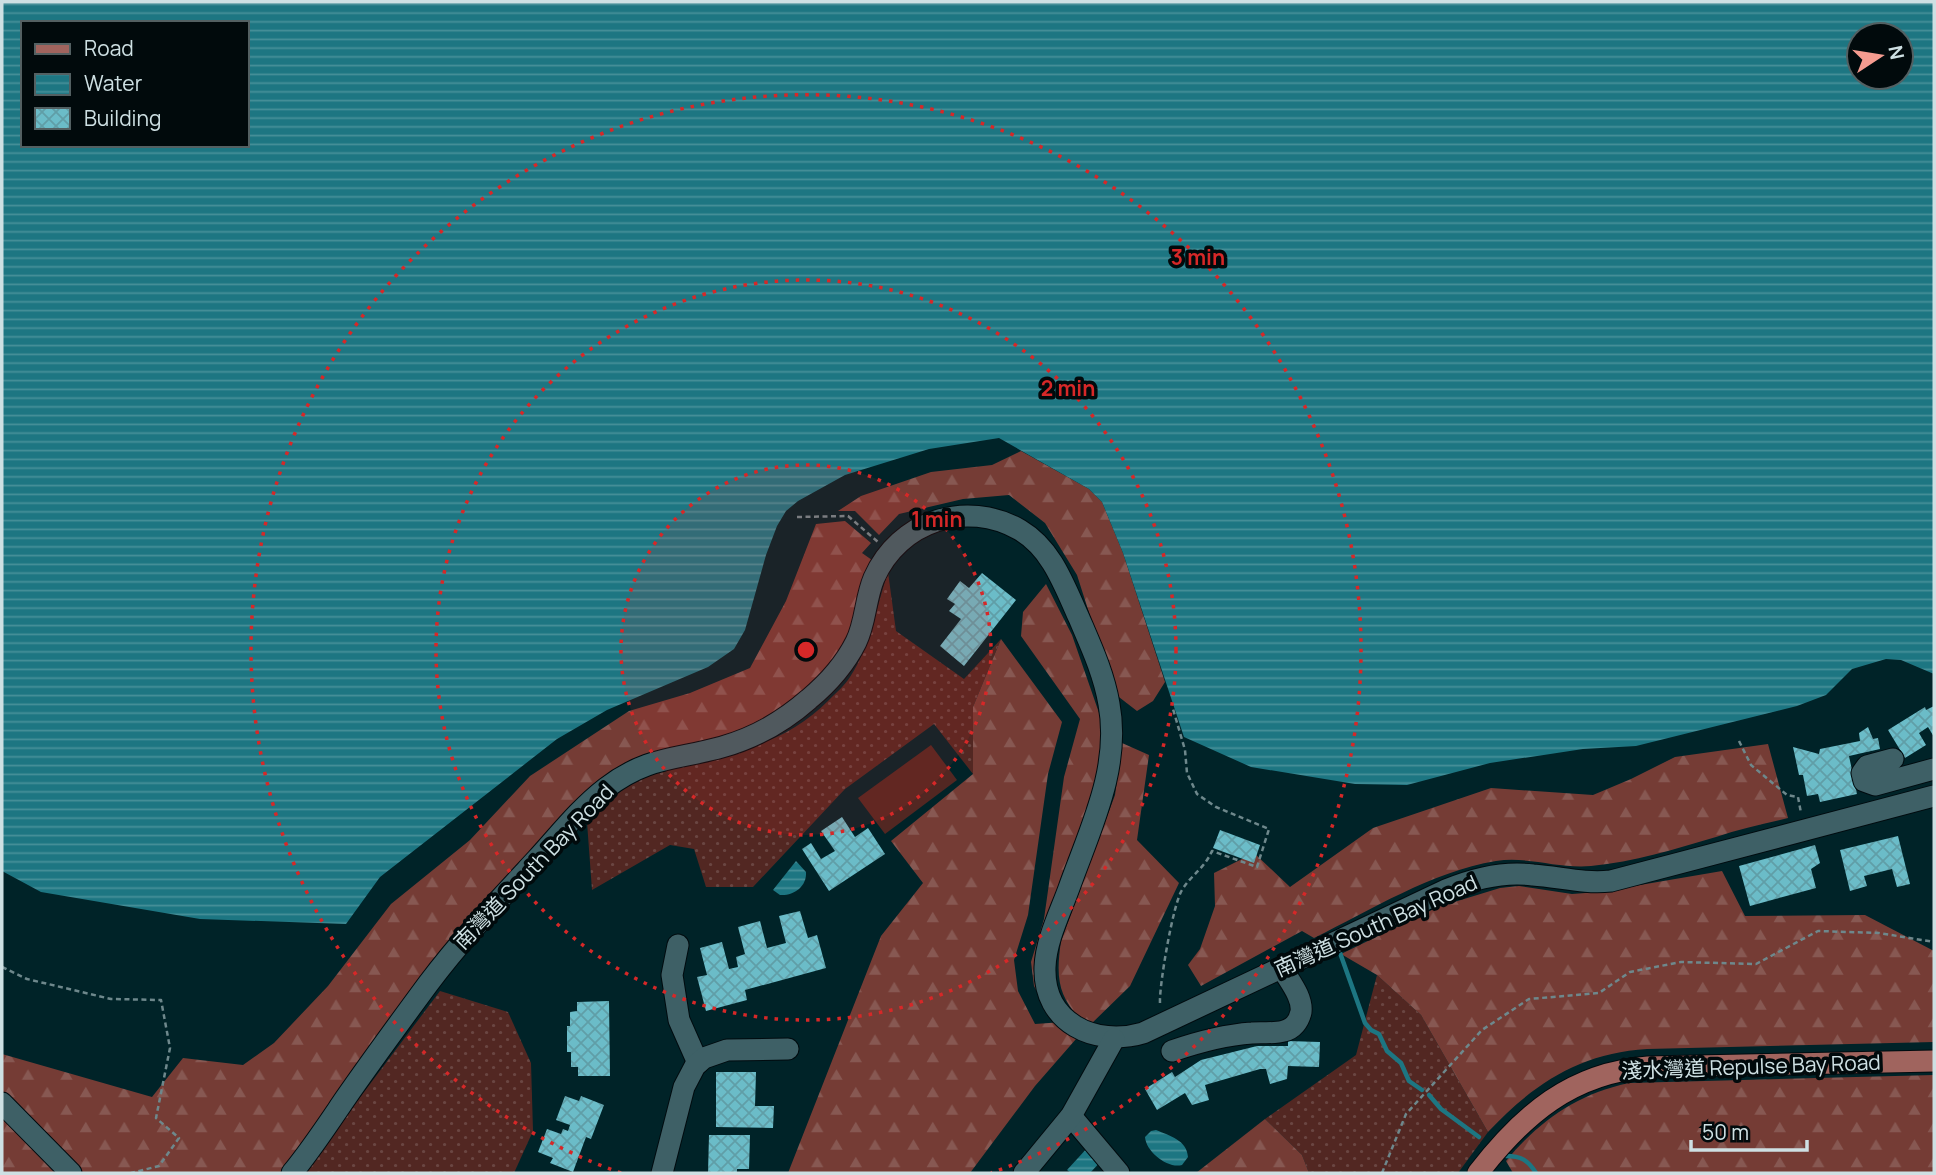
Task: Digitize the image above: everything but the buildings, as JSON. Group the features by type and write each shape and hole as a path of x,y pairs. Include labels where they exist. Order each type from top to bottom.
{"main road":[{"name":"淺水灣道 Repulse Bay Road","path":"1478,1173 1509,1135 1538,1109 1571,1088 1607,1074 1648,1067 1934,1061"}],"street":[{"name":"南灣道 South Bay Road","path":"292,1173 444,963 601,792 644,765 726,746 752,736 792,713 822,687 847,657 857,640 873,581 889,552 912,532 954,516 984,517 1017,528 1033,539 1050,558 1065,587 1102,673 1111,715 1109,768 1104,791 1051,937 1045,974 1053,1001 1070,1023 1088,1034 1114,1039 1143,1033 1446,890 1479,878 1516,874 1579,882 1611,881 1934,796"},
{"path":"1893,759 1867,766 1862,773 1864,781 1875,785 1934,769"},
{"path":"678,945 672,975 679,1020 698,1063"},
{"path":"1172,1051 1211,1039 1251,1032 1282,1032 1292,1028 1301,1010 1300,1000 1282,968"},
{"path":"1024,1173 1071,1116 1114,1039"},
{"path":"662,1173 684,1087 698,1063 715,1052 727,1050 789,1049"},
{"path":"2,1103 71,1173"},
{"path":"1071,1116 1119,1173"}],"path":[{"path":"796,517 848,516 889,552"},
{"path":"1167,1023 1160,997 1179,895 1204,867 1212,851 1257,867 1269,829 1216,807 1198,794 1187,773 1185,750 1173,709"},
{"path":"1739,741 1751,765 1787,795 1798,797 1805,830"},
{"path":"1382,1173 1406,1114 1482,1030 1529,999 1599,993 1630,972 1681,962 1756,964 1818,931 1880,933 1934,942"},
{"path":"2,967 27,979 111,999 161,1000 170,1048 156,1118 179,1138 159,1166 131,1173"}],"shaded area":[{"path":"888,572 896,631 964,679 1001,639 973,707 973,774 934,724 845,789 753,887 706,887 694,849 670,845 592,890 587,822 621,791 645,777 763,743 807,719 843,686 857,665 868,639"},
{"path":"931,745 957,780 885,834 858,798"},
{"path":"1377,975 1421,1015 1488,1132 1458,1173 1309,1173 1302,1155 1265,1119 1356,1055"},
{"path":"440,991 508,1012 531,1063 533,1131 514,1173 303,1173"}],"green space":[{"path":"1021,451 1089,489 1102,502 1123,553 1165,682 1153,701 1137,711 1115,694 1077,575 1045,523 1009,495 963,499 899,514 879,535 855,511 838,511 861,496 931,472 992,465"},
{"path":"845,521 871,543 862,553 879,565 856,637 806,708 660,761 577,813 287,1173 82,1173 2,1094 2,1054 152,1097 183,1058 243,1065 274,1043 328,986 391,904 470,840 530,776 629,711 690,693 750,668 786,601 816,524"},
{"path":"1046,584 1072,635 1107,736 1043,1003 1034,986 1031,962 1044,919 1064,777 1080,719 1021,636 1023,612"},
{"path":"1001,639 1062,722 1048,774 1028,915 1014,960 1018,991 1035,1024 1063,1022 1076,1039 1035,1086 970,1173 788,1173 881,936 923,883 891,841 973,774 973,707"},
{"path":"1122,743 1149,755 1137,840 1179,883 1130,986 1088,1027 1071,1008 1061,989 1059,955 1061,941 1115,795"},
{"path":"1768,744 1788,818 1607,864 1567,866 1508,860 1472,866 1402,893 1314,938 1302,931 1201,986 1188,965 1200,949 1215,906 1214,873 1254,853 1290,887 1373,828 1491,788 1593,795 1675,757"},
{"path":"1722,871 1745,916 1865,915 1934,951 1934,1042 1647,1049 1623,1052 1579,1064 1559,1074 1522,1099 1488,1132 1421,1015 1377,975 1341,954 1438,907 1500,888 1519,886 1572,894 1599,892"},
{"path":"1934,1075 1934,1173 1513,1173 1506,1161 1532,1133 1560,1111 1592,1094 1629,1083"},
{"path":"2,1113 62,1173 2,1173"},
{"path":"1265,1119 1302,1155 1309,1173 1196,1173"}],"water":[{"path":"2,2 1934,2 1934,674 1901,660 1886,659 1852,669 1826,695 1797,706 1636,746 1583,749 1490,763 1407,785 1355,784 1251,767 1184,737 1123,553 1102,502 1089,489 999,438 929,449 845,475 798,501 786,511 777,526 745,630 734,649 708,667 607,710 557,739 380,877 346,924 200,919 41,892 2,871"},
{"path":"796,861 806,872 804,882 794,892 780,895 773,890"},
{"path":"1156,1130 1177,1139 1185,1146 1188,1157 1182,1165 1164,1162 1153,1154 1145,1137"},
{"path":"1089,1146 1103,1159 1090,1173 1071,1173 1067,1170"}],"waterway":[{"path":"1339,950 1365,1023 1379,1034 1387,1051 1401,1063 1409,1081 1422,1090"},
{"path":"1429,1095 1441,1109 1479,1137"},
{"path":"1506,1156 1524,1160 1536,1173"}]}
